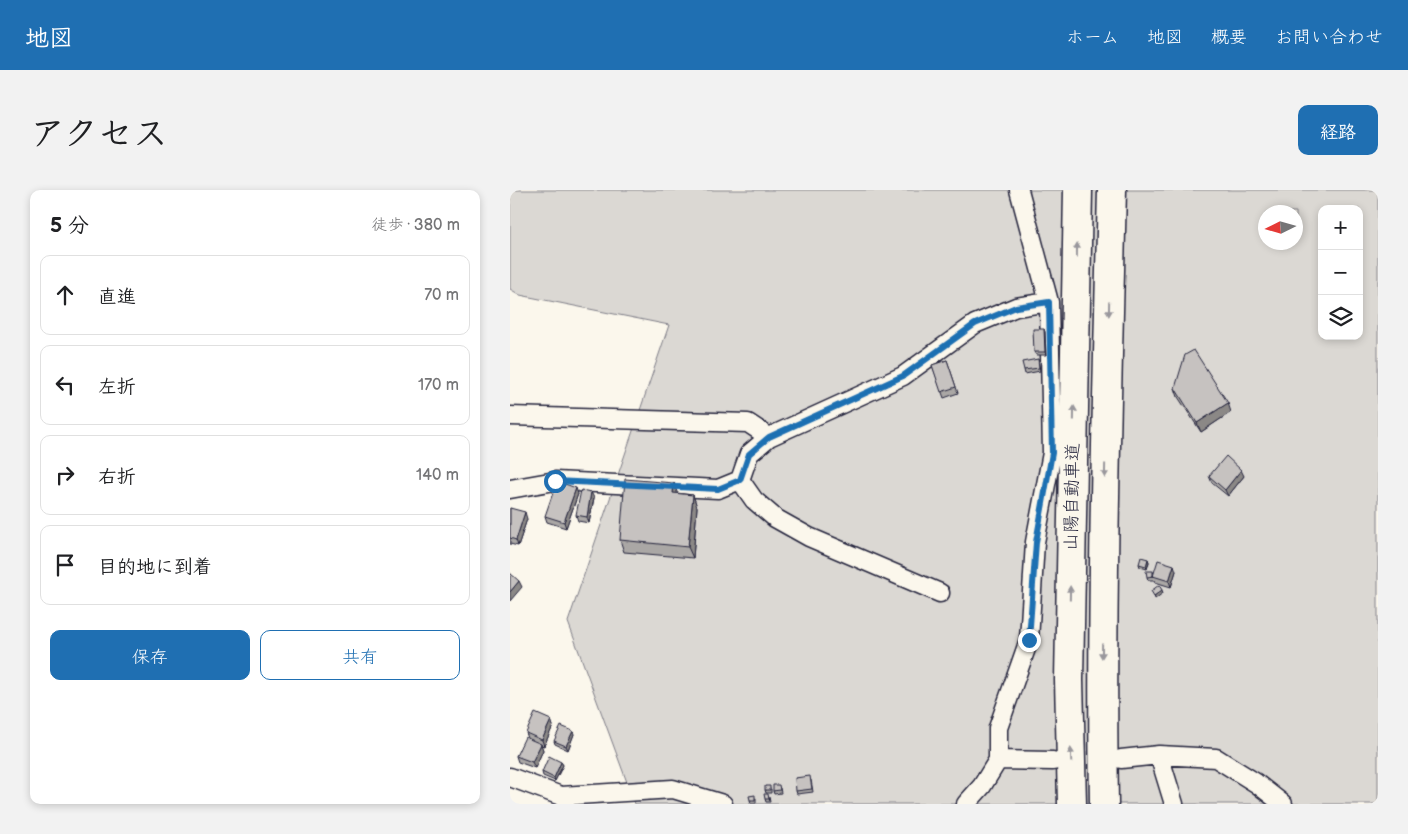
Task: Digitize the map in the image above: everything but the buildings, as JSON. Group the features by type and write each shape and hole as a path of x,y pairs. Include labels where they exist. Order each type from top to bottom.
{"highway":[{"name":"山陽自動車道","path":"1072,804 1069,680 1078,190"},
{"name":"山陽自動車道","path":"1104,804 1104,524 1112,190"}],"street":[{"path":"966,804 982,786 998,760 998,728 1029,640 1036,542 1052,453 1049,302 1019,190"},
{"path":"510,489 555,481 718,489 740,480 749,454 769,437 903,376 975,324 1016,307 1049,302"},
{"path":"510,416 748,422 769,437"},
{"path":"740,480 754,500 775,518 810,536 940,593"},
{"path":"1159,755 1174,804"},
{"path":"1121,759 1159,755 1216,758 1256,782 1284,804"},
{"path":"998,760 1052,761"},
{"path":"510,777 561,796 672,790 723,804"}],"shaded area":[{"path":"510,190 1378,190 1378,804 635,804 568,622 669,325 520,295 510,289"}],"route":[{"path":"555,481 718,489 740,480 749,454 769,437 903,376 975,324 1016,307 1049,302 1052,453 1036,542 1029,640"}]}
